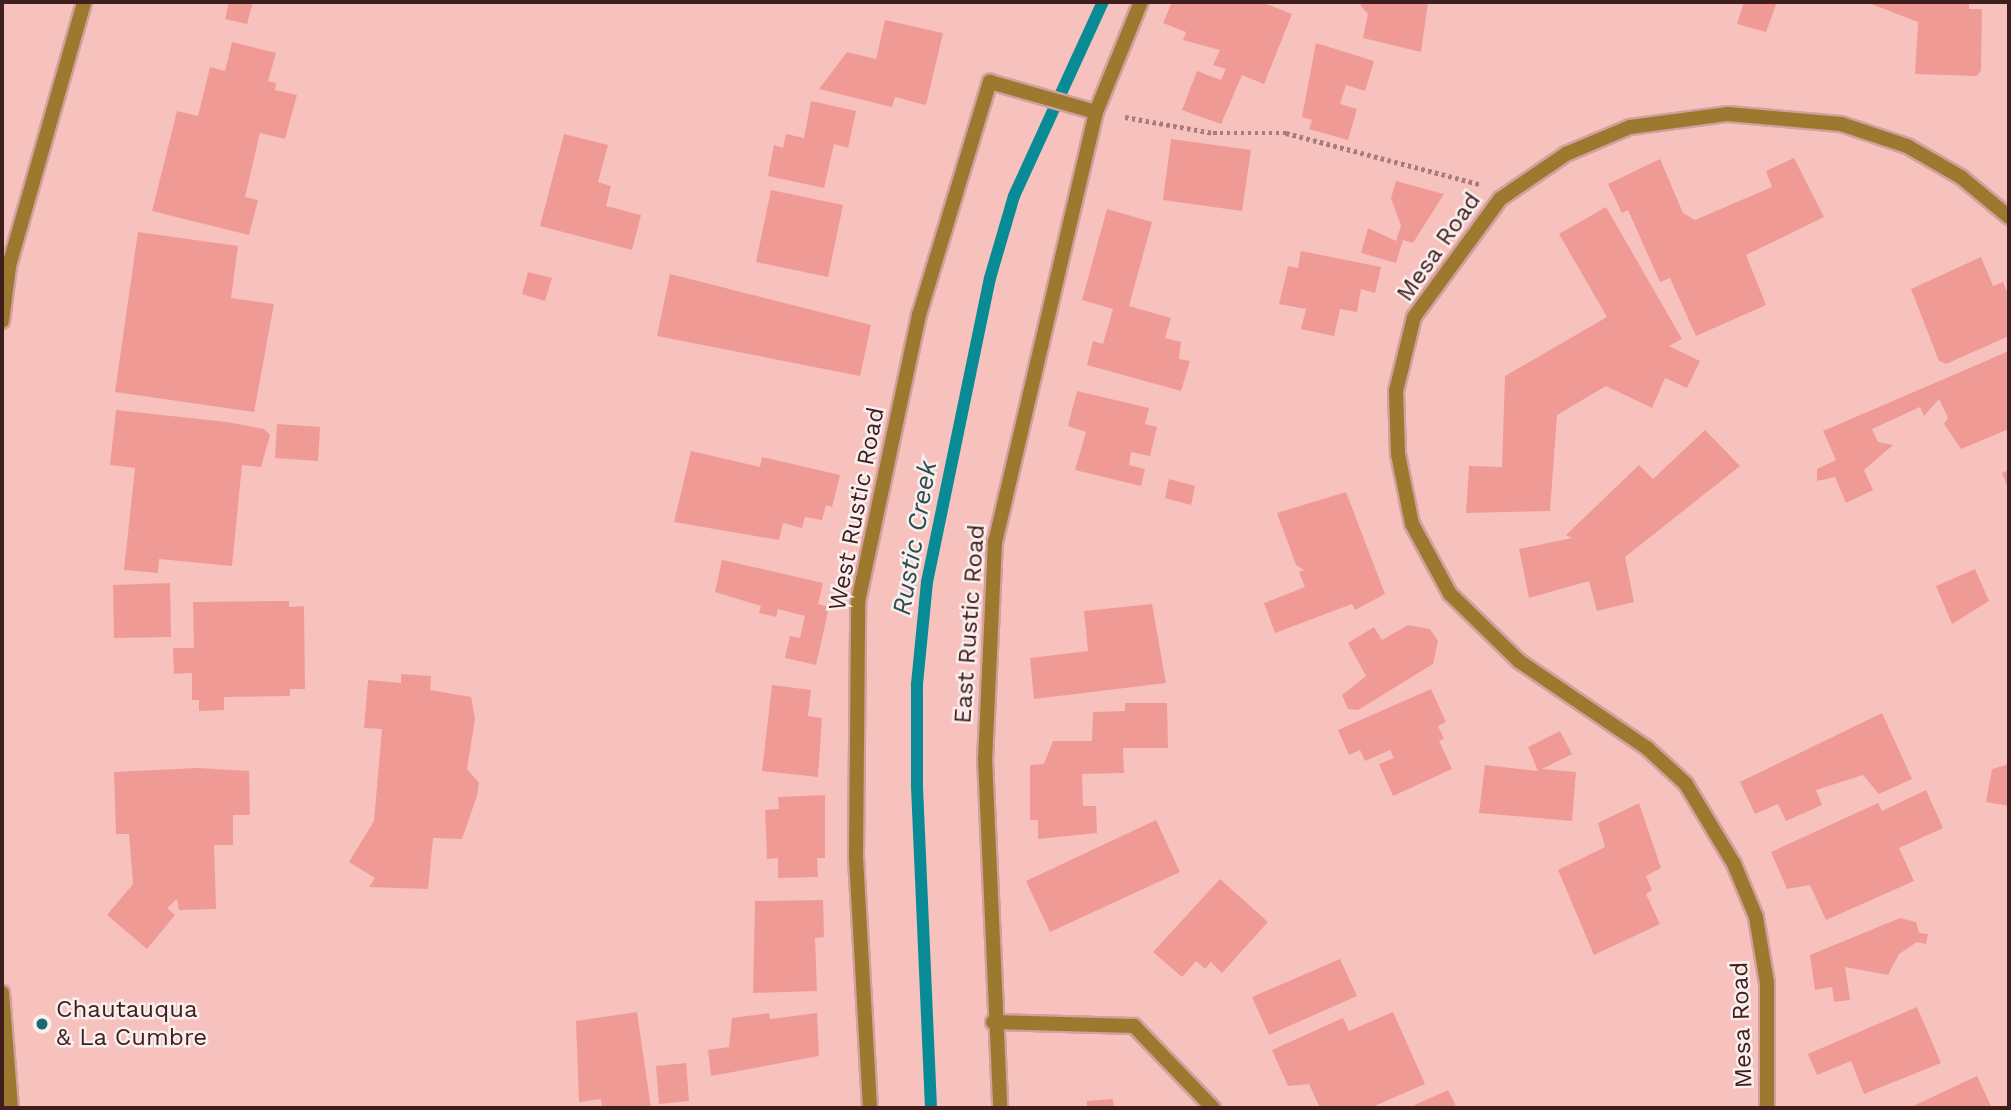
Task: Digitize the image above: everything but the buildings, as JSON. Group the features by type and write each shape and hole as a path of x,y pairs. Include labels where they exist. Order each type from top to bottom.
{"street":[{"path":"2,321 9,266 84,2"},
{"name":"East Rustic Road","path":"1000,1108 993,1022 985,758 995,541 1096,111 1141,2"},
{"name":"West Rustic Road","path":"870,1108 856,856 858,602 919,315 989,82 1096,111"},
{"name":"Mesa Road","path":"1768,1108 1767,983 1756,917 1734,864 1686,784 1647,748 1519,661 1450,594 1412,524 1398,454 1396,391 1415,317 1509,192 1566,154 1630,127 1728,114 1841,124 1907,146 1961,177 2009,217"},
{"path":"2,993 11,1108"},
{"path":"993,1022 1134,1026 1213,1108"}],"path":[{"path":"1096,111 1213,133 1286,133 1509,192"}],"waterway":[{"name":"Rustic Creek","path":"931,1108 917,785 917,684 927,582 990,278 1014,196 1103,2"}],"place":[{"name":"Chautauqua & La Cumbre","path":"42,1024"}]}
